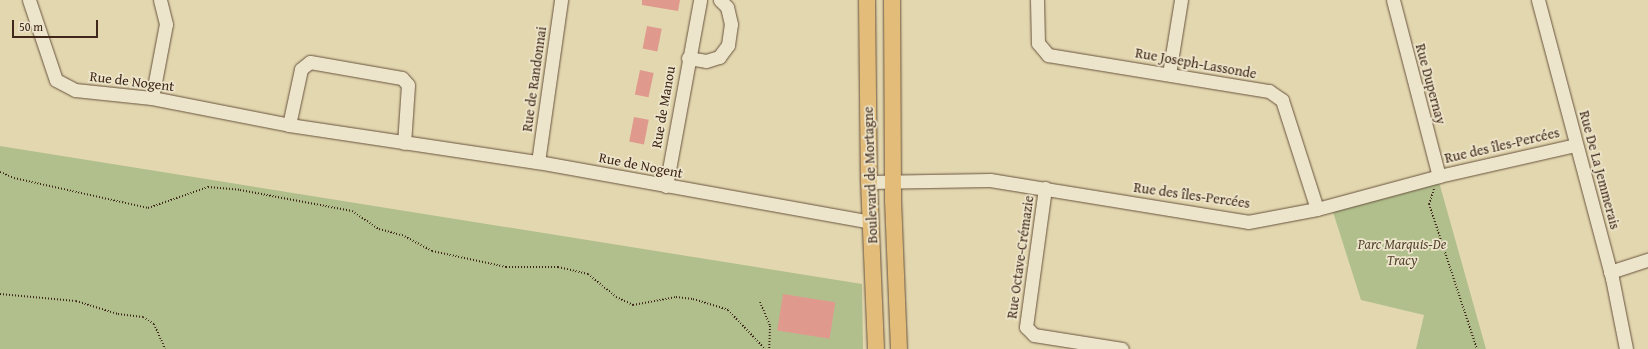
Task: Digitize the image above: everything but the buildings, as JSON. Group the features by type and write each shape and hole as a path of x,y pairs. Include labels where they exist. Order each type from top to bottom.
{"main road":[{"name":"Boulevard de Mortagne","path":"867,0 869,182 876,349"},
{"name":"Boulevard de Mortagne","path":"892,0 893,182 899,349"}],"street":[{"name":"Rue de Nogent","path":"29,0 56,80 75,90 152,98 289,125 538,162 871,222"},
{"path":"152,98 166,24 160,0"},
{"name":"Rue de Randonnai","path":"538,162 562,0"},
{"name":"Rue de Manou","path":"666,186 688,58 700,0"},
{"name":"Rue de Manou","path":"688,58 706,61 719,57 728,45 731,24 727,7 720,0"},
{"name":"Rue Joseph-Lassonde","path":"1037,0 1038,43 1048,55 1269,91 1282,100 1317,209"},
{"path":"1169,74 1181,0"},
{"name":"Rue Dupernay","path":"1393,0 1439,176"},
{"name":"Rue De La Jemmerais","path":"1538,0 1610,272 1626,349"},
{"path":"289,125 301,69 310,62 402,78 408,85 404,143"},
{"name":"Rue des îles-Percées","path":"869,182 990,180 1248,222 1317,209 1439,176 1576,145"},
{"name":"Rue Octave-Crémazie","path":"1045,188 1026,327 1034,335 1122,349"},
{"path":"1610,272 1648,260"}],"path":[{"path":"0,172 14,178 148,208 208,187 240,190 352,211 379,229 402,235 432,251 506,267 558,267 588,274 625,302 644,304 676,297 693,299 728,310 766,349"},
{"path":"1439,176 1429,204 1477,349"},
{"path":"0,294 76,301 118,314 143,317 154,324 165,349"},
{"path":"760,302 770,326 769,349"}],"green space":[{"path":"0,146 862,284 863,349 0,349"},
{"name":"Parc Marquis-De Tracy","path":"1439,182 1486,349 1416,349 1424,315 1361,300 1333,212"}]}
